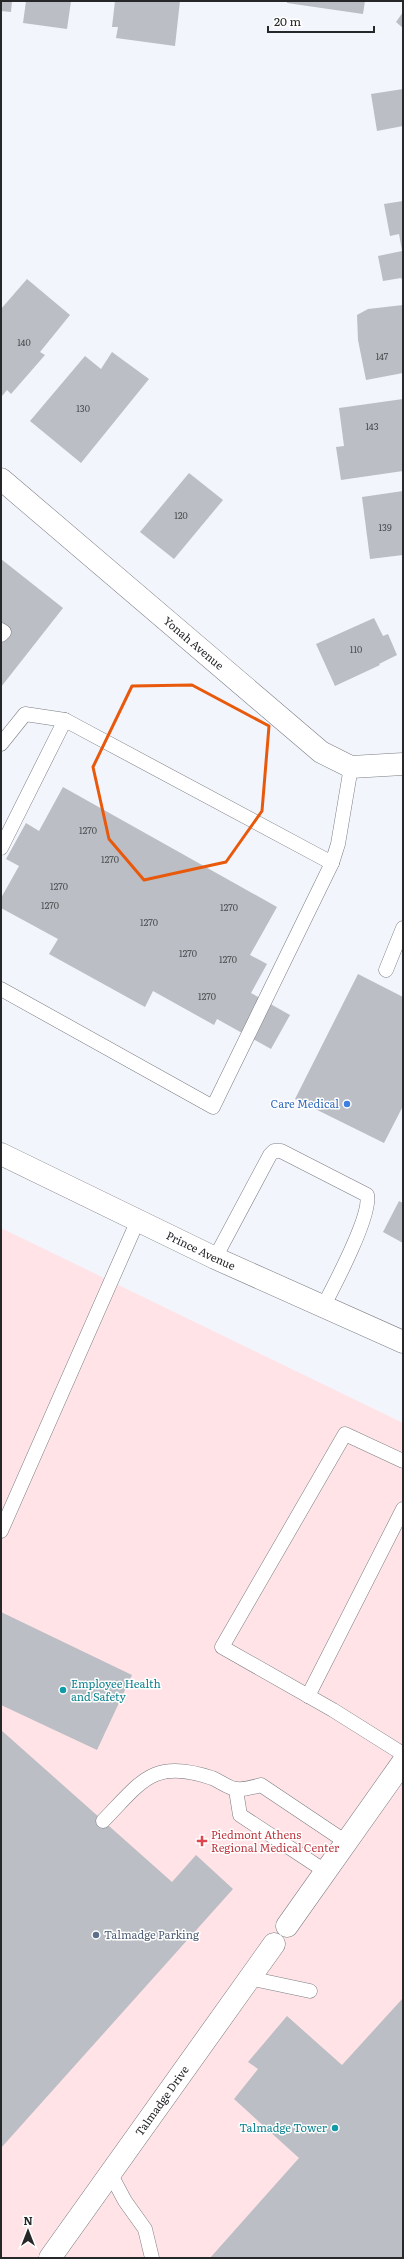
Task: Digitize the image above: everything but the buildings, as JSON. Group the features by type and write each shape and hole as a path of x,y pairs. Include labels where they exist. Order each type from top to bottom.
{"street":[{"name":"Yonah Avenue","path":"1,479 321,752 351,767 403,764"},
{"name":"Prince Avenue","path":"1,1154 215,1258 403,1342"},
{"path":"287,1926 403,1762"},
{"name":"Talmadge Drive","path":"50,2258 274,1944"}],"lane":[{"path":"1,630 4,632 1,635"},
{"path":"1,744 25,714 65,720 332,863"},
{"path":"1,848 65,720"},
{"path":"1,989 213,1107 332,863 338,844 351,767"},
{"path":"386,970 403,928"},
{"path":"215,1258 270,1155 274,1151 281,1151 367,1194 369,1202 359,1229 323,1307"},
{"path":"1,1531 138,1220"},
{"path":"403,1461 345,1434 222,1647 333,1710 403,1754"},
{"path":"308,1696 403,1509"},
{"path":"103,1821 143,1781 166,1770 187,1770 216,1780 236,1790 261,1786 346,1842"},
{"path":"236,1790 240,1815 325,1871"},
{"path":"249,1978 310,1991"},
{"path":"110,2173 125,2201 145,2229 152,2258"}],"highlighted area":[{"path":"192,685 269,726 262,811 226,862 144,880 109,839 93,767 132,686"}],"shaded area":[{"name":"Piedmont Athens Regional Medical Center","path":"1,1228 403,1423 403,2258 1,2258"}],"place":[{"name":"Care Medical","path":"347,1104"},
{"name":"Employee Health and Safety","path":"63,1690"},
{"name":"Piedmont Athens Regional Medical Center","path":"202,1841"},
{"name":"Talmadge Parking","path":"96,1935"},
{"name":"Talmadge Tower","path":"335,2128"}]}
